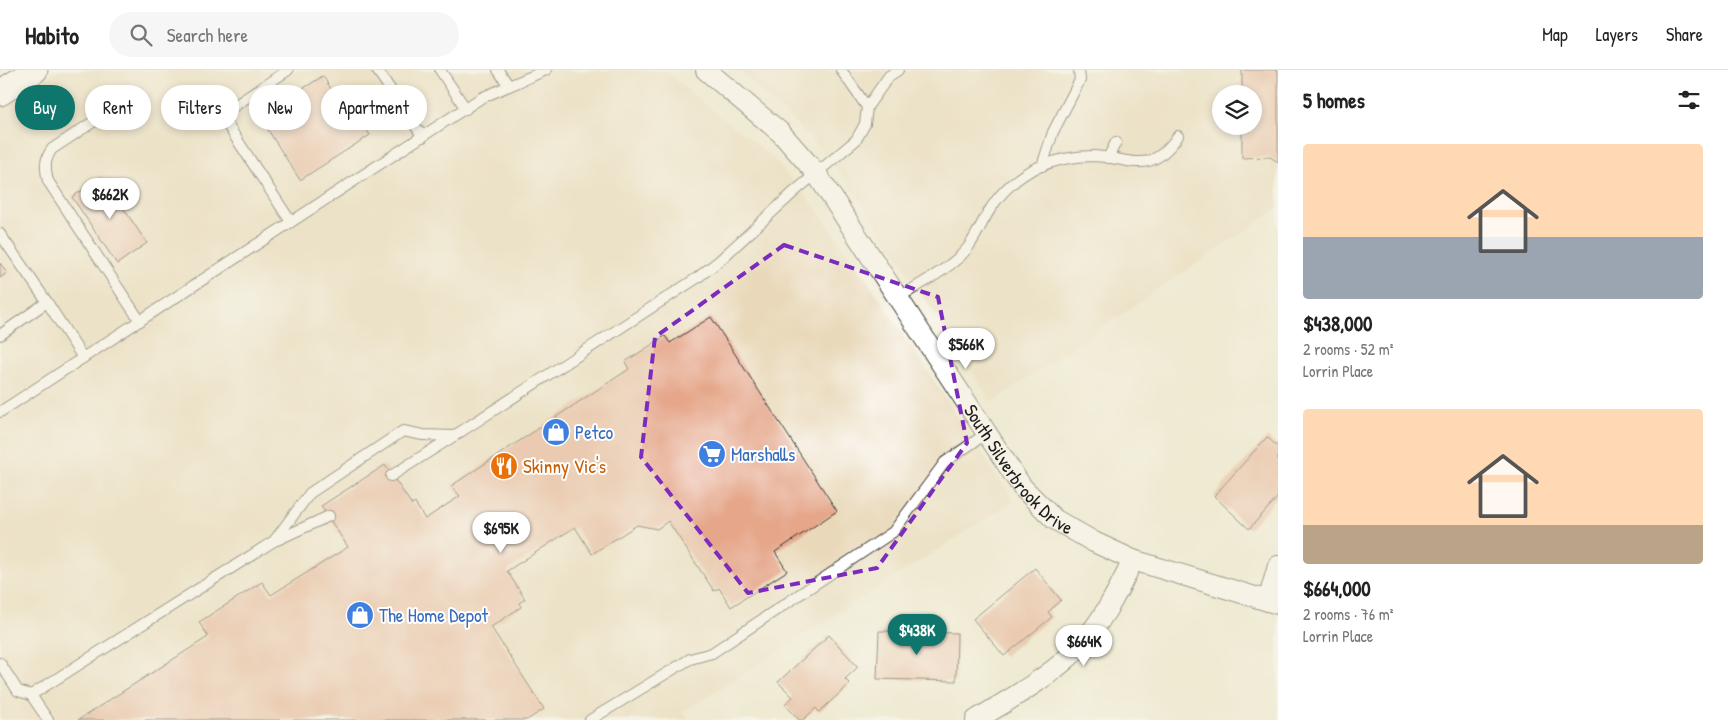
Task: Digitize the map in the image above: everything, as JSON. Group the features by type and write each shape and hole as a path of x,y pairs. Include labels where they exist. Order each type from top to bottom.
{"street":[{"path":"0,84 16,70"},
{"path":"0,93 35,70"},
{"name":"South Silverbrook Drive","path":"706,70 781,134 816,173 1022,487 1054,519 1094,542 1133,560 1273,602"},
{"path":"976,720 1054,669 1071,655 1096,626 1111,604 1133,560"},
{"path":"1273,602 1278,566"}],"lane":[{"path":"288,70 221,114 291,222"},
{"path":"377,70 423,137"},
{"path":"440,70 466,108"},
{"path":"498,70 509,86"},
{"path":"0,412 481,98 546,70"},
{"path":"842,70 868,107"},
{"path":"392,476 697,278 719,261 816,173 844,152 856,140 865,124 868,107 889,76 898,70"},
{"path":"1042,166 1054,132 1080,80 1079,70"},
{"path":"85,127 52,149 47,156 45,164 48,181 140,321"},
{"path":"898,298 952,263 966,251 997,199 1022,176 1042,166 1065,158 1095,156 1138,163 1152,160 1173,144 1178,136"},
{"path":"1108,158 1116,142"},
{"path":"0,234 83,358"},
{"path":"0,334 47,302"},
{"path":"274,541 310,493 403,431 423,435 454,436"},
{"path":"590,720 690,659 712,653 893,532 945,462 987,433"},
{"path":"31,695 274,541 329,516"},
{"path":"0,663 18,690 31,695 48,720"}],"highlighted area":[{"path":"784,245 938,297 967,443 877,568 748,593 641,457 655,337"}],"shaded area":[{"path":"61,70 665,70 687,90 771,156 816,208 863,274 1014,501 683,712 688,720 0,720 0,104 15,96 15,130 75,130 75,85 34,85"},
{"path":"741,70 1278,70 1278,208 992,402 863,204 826,154 760,91"}],"building":[{"path":"1242,70 1278,70 1278,162 1270,157 1242,158 1242,135 1262,135 1262,85 1242,85"},
{"path":"323,76 329,85 321,85 321,130 367,130 370,135 300,180 268,130 311,130 311,85 309,85"},
{"path":"102,177 147,243 117,264 72,197"},
{"path":"0,263 7,273 0,278"},
{"path":"711,317 837,511 775,552 787,571 731,607 719,588 714,591 668,521 657,529 637,525 592,554 575,527 507,571 525,599 519,603 521,607 491,627 544,709 527,720 78,720 208,637 199,622 262,582 271,595 348,547 321,506 385,465 412,505 415,503 425,519 460,496 451,486 629,369 625,362 665,336 670,343"},
{"path":"1267,437 1278,447 1278,497 1249,529 1214,496"},
{"path":"1035,568 1061,600 1048,612 1052,617 1004,656 973,619"},
{"path":"879,631 957,633 956,681 877,679"},
{"path":"829,635 858,667 845,679 850,684 819,712 816,708 803,720 799,720 785,704 793,697 778,682"}],"place":[{"name":"Petco","path":"556,432"},
{"name":"Marshalls","path":"712,454"},
{"name":"Skinny Vic's","path":"504,466"},
{"name":"The Home Depot","path":"360,615"}]}
